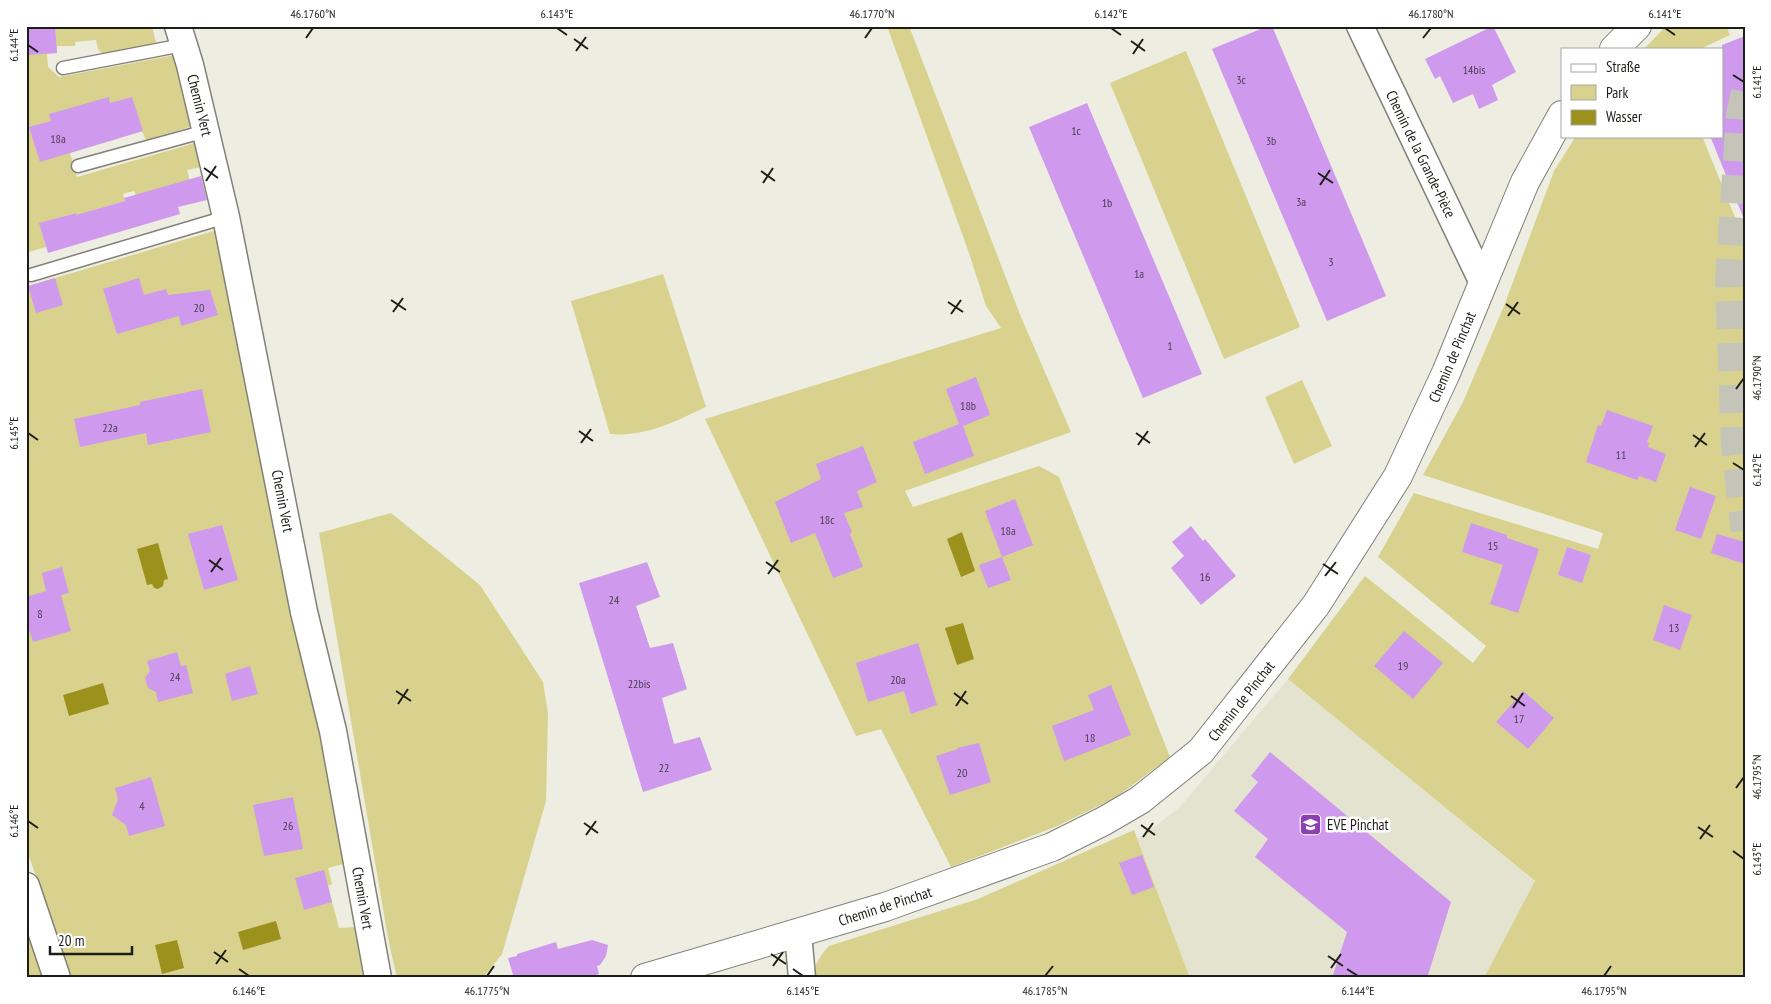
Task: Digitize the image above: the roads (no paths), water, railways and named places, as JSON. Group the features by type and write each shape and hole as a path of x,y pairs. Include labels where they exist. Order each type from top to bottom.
{"street":[{"name":"Chemin de la Grande-Pièce","path":"1360,26 1483,283"},
{"path":"1615,48 1637,26"},
{"name":"Chemin Vert","path":"180,35 190,65 226,217 304,612 333,731 378,978"},
{"name":"Chemin de Pinchat","path":"645,978 916,897 1052,847 1104,821 1140,800 1201,751 1316,605 1398,476 1446,373 1526,182 1561,118"},
{"path":"26,886 57,978"},
{"path":"798,933 802,978"}],"lane":[{"path":"63,68 180,35"},
{"path":"78,166 206,131"},
{"path":"31,275 226,217"}],"water":[{"path":"962,532 975,571 961,577 947,539"},
{"path":"158,543 168,579 164,580 163,586 158,589 154,588 152,584 147,585 137,549"},
{"path":"963,623 974,659 957,665 945,628"},
{"path":"103,683 109,704 69,716 63,695"},
{"path":"276,921 281,939 243,950 238,932"},
{"path":"177,940 184,968 162,974 155,945"}],"tunnel":[{"path":"1745,92 1740,115 1729,282 1735,444 1745,531"}],"place":[{"name":"EVE Pinchat","path":"1311,824"}]}
